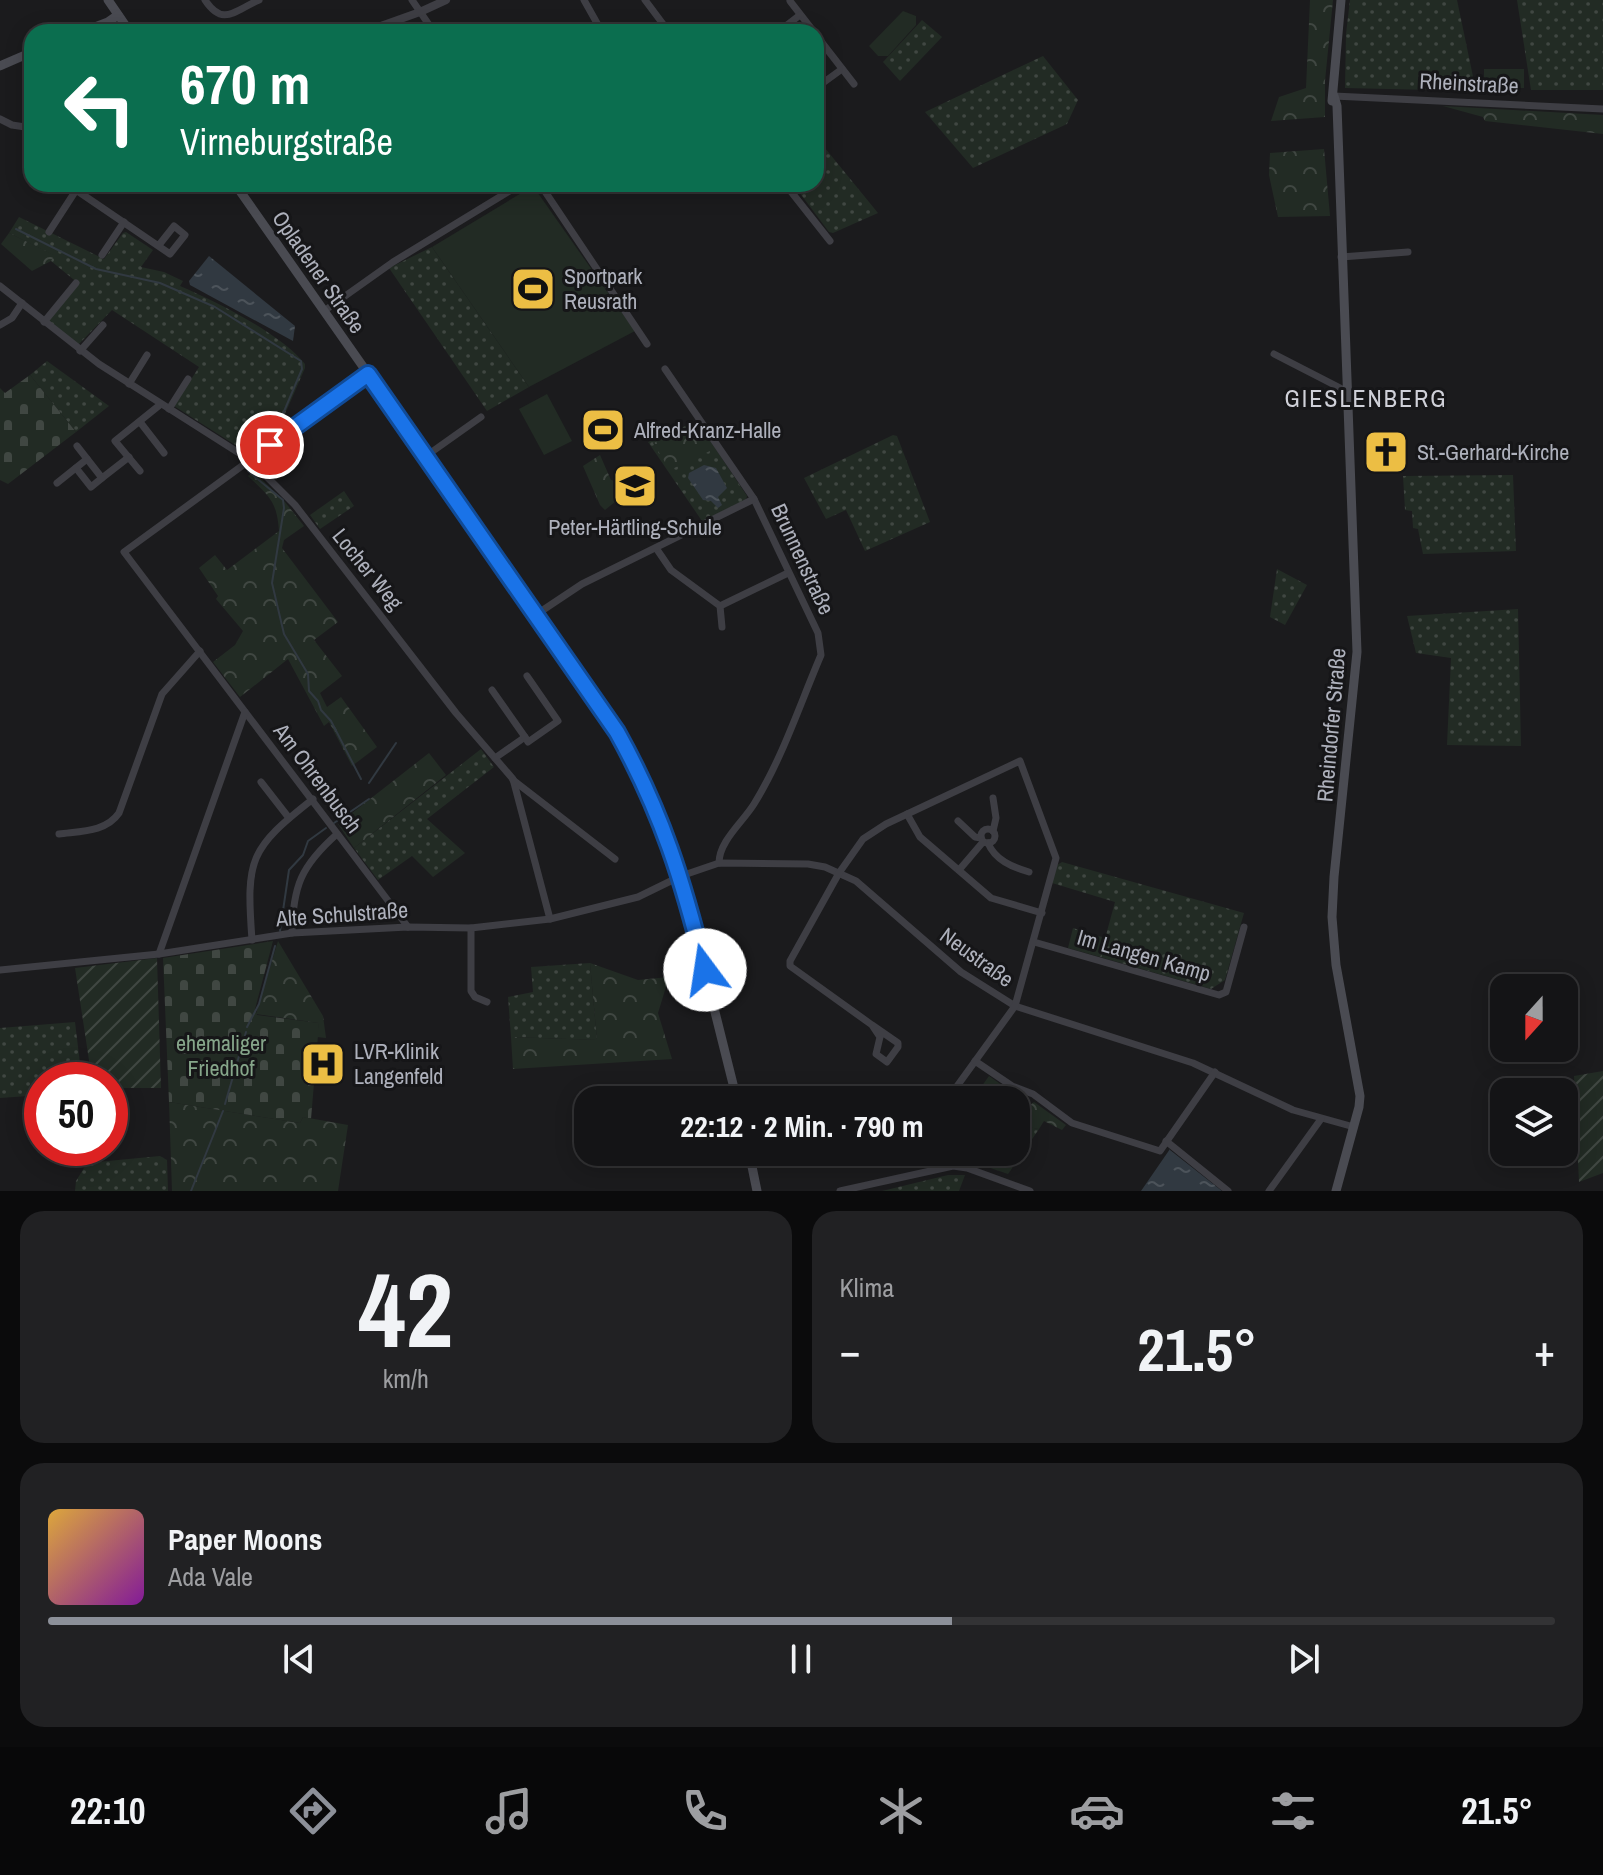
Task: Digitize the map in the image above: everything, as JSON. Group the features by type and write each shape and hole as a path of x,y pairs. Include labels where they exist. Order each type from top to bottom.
{"main road":[{"path":"108,0 124,24"},
{"name":"Rheindorfer Straße","path":"1336,1191 1360,1096 1336,965 1332,917 1357,652 1340,235 1335,213 1331,153 1331,107 1341,0"},
{"path":"103,24 118,15"},
{"path":"0,66 24,56"},
{"name":"Opladener Straße","path":"241,192 537,614 624,744 658,814 681,876 734,1086"},
{"path":"752,1166 757,1191"}],"street":[{"path":"205,0 219,16 245,3 259,0"},
{"path":"412,0 428,24"},
{"path":"386,24 446,0"},
{"path":"584,0 598,24"},
{"path":"645,0 663,24"},
{"path":"790,1 807,24"},
{"path":"788,24 800,15"},
{"path":"824,46 854,84"},
{"path":"824,82 842,69"},
{"name":"Rheinstraße","path":"1334,96 1603,109"},
{"path":"0,119 24,127"},
{"path":"49,232 75,192"},
{"path":"85,192 159,245"},
{"path":"324,311 389,265 508,192"},
{"path":"545,192 647,344"},
{"path":"791,192 830,241"},
{"path":"102,255 124,222"},
{"path":"1341,257 1408,252"},
{"path":"44,322 76,283"},
{"name":"Locher Weg","path":"0,286 80,351 250,460 295,505 456,713 513,779 615,859"},
{"path":"0,325 12,318 22,303"},
{"path":"80,351 103,325"},
{"path":"1274,354 1348,392"},
{"path":"129,384 147,355"},
{"name":"Brunnenstraße","path":"665,369 754,499 818,633 821,655 756,802 723,846 719,863"},
{"path":"250,460 368,374"},
{"path":"169,409 188,379"},
{"path":"140,471 115,441 161,404"},
{"path":"426,456 481,417"},
{"path":"140,422 164,453"},
{"path":"77,446 102,478"},
{"path":"76,468 91,487 129,457"},
{"path":"57,483 87,459"},
{"name":"Am Ohrenbusch","path":"250,460 124,552 408,927"},
{"path":"537,614 582,584 754,499"},
{"path":"656,548 671,570 720,606 722,627"},
{"path":"720,606 788,573"},
{"path":"59,834 100,828 113,822 162,694 200,651"},
{"path":"492,690 528,742 558,721 527,676"},
{"path":"159,954 245,712"},
{"path":"495,758 525,737"},
{"path":"872,1025 880,1037 876,1054 887,1062 898,1043 790,966 839,873 863,839 886,824 1020,761 1056,858 1015,1006 957,1086"},
{"name":"Locher Weg","path":"513,779 550,919"},
{"path":"261,782 289,818"},
{"path":"959,870 984,841 984,830 993,831 996,818 993,798"},
{"path":"252,940 250,876 256,856 269,836 313,799"},
{"path":"907,814 920,837 991,898 1042,913"},
{"path":"958,821 1010,866 1029,872"},
{"path":"292,933 293,902 304,870 337,834"},
{"name":"Neustraße","path":"681,876 719,863 808,864 839,873 856,881 961,972 1015,1006 1215,1072 1293,1110 1354,1127"},
{"name":"Alte Schulstraße","path":"0,970 159,954 292,933 408,927 471,928 550,919 638,897 681,876"},
{"name":"Im Langen Kamp","path":"1034,942 1219,995 1226,992 1244,927"},
{"path":"471,928 471,991 475,997 487,1002"},
{"path":"975,1061 1012,1086 1033,1094 1072,1123 1160,1151 1215,1072"},
{"path":"1269,1191 1321,1119"},
{"path":"1166,1141 1228,1191"},
{"path":"840,1191 953,1166 967,1168 1030,1191"}],"green space":[{"path":"1310,0 1333,0 1325,81 1325,117 1271,121 1279,97 1306,88"},
{"path":"1350,0 1457,0 1476,91 1345,88"},
{"path":"1517,0 1603,0 1603,90 1531,90"},
{"path":"903,11 916,16 916,25 888,56 878,56 869,46"},
{"path":"922,20 942,37 900,81 883,62"},
{"path":"1043,56 1078,100 1067,124 973,168 925,112"},
{"path":"1484,69 1524,69 1524,88 1484,88"},
{"path":"1443,106 1603,115 1603,134 1485,121 1483,117"},
{"path":"824,147 878,213 829,232 799,192 824,192"},
{"path":"1324,149 1330,216 1278,217 1269,175 1270,153"},
{"name":"Sportpark Reusrath","path":"523,192 537,192 635,331 529,387 432,247"},
{"path":"19,217 104,259 126,232 153,250 141,267 164,272 183,281 180,286 247,319 294,352 305,368 275,437 251,455 174,406 199,367 112,310 78,345 48,321 79,284 51,261 53,255 9,233"},
{"path":"9,233 54,255 51,261 32,271 1,244"},
{"path":"432,247 529,387 487,411 389,268"},
{"path":"47,361 109,406 76,432 30,375"},
{"path":"30,375 76,432 8,484 0,480 0,388 5,393"},
{"path":"547,394 572,441 544,455 519,409"},
{"path":"697,421 747,496 746,500 702,521 648,442"},
{"path":"697,425 712,450 670,470 653,443"},
{"path":"893,435 897,436 930,522 865,551 846,510 826,519 804,478"},
{"path":"600,455 611,480 619,482 627,492 605,510 583,466"},
{"path":"254,472 304,526 284,540 282,548 338,622 314,640 342,676 320,693 327,707 341,697 377,747 352,766 329,722 324,726 288,659 240,697 213,662 235,645 243,631 216,599 218,596 199,568 215,555 227,570 279,531 271,500 248,476"},
{"path":"1513,475 1516,551 1423,554 1418,529 1413,528 1412,511 1405,510 1403,476"},
{"path":"344,491 354,506 320,529 310,515"},
{"path":"1277,569 1307,585 1285,625 1270,617"},
{"path":"1518,609 1521,746 1447,745 1451,658 1416,653 1407,616"},
{"path":"481,749 494,767 427,819 465,853 433,877 412,856 378,880 354,848"},
{"path":"429,753 446,775 354,848 338,824"},
{"path":"1062,862 1244,913 1225,980 1211,989 1100,957 1115,902 1052,883 1057,865"},
{"path":"1073,928 1105,938 1100,957 1068,948"},
{"name":"ehemaliger Friedhof","path":"273,941 255,1009 257,1015 319,1023 311,1119 303,1117 300,1123 169,1102 163,958"},
{"path":"278,941 323,1016 326,1038 317,1037 319,1023 256,1014"},
{"path":"157,958 161,1088 128,1088 128,1062 89,1062 75,968"},
{"path":"590,963 597,1040 511,1037 508,997 533,992 531,967"},
{"path":"590,963 638,980 669,977 658,1013 672,1059 513,1069 511,1037 597,1040"},
{"path":"75,1022 80,1062 24,1062 24,1096 0,1098 0,1028"},
{"path":"1603,1071 1603,1173 1579,1182 1578,1078 1574,1076"},
{"path":"989,1076 1003,1086 982,1086"},
{"path":"169,1102 300,1123 303,1117 348,1125 338,1191 172,1191"},
{"path":"1034,1102 1066,1125 1062,1130 1044,1121 1039,1129 1030,1127 1030,1105"},
{"path":"1030,1127 1039,1129 1030,1142"},
{"path":"160,1156 167,1160 168,1191 75,1191 76,1181 85,1166 128,1166 128,1159"},
{"path":"985,1166 1014,1166 1008,1174"},
{"path":"948,1175 965,1175 959,1191 882,1191"}],"water":[{"path":"209,256 295,326 293,341 190,285 189,281"},
{"path":"704,465 716,468 727,488 718,497 722,505 718,508 711,501 703,500 688,478 689,473"},
{"path":"1170,1150 1222,1191 1141,1191"}],"waterway":[{"path":"16,229 96,269 160,283 215,307 301,361 302,369 274,435 249,456"},
{"path":"248,471 283,500 272,583 284,634 308,674 309,691 331,721 361,779"},
{"path":"369,783 396,743"},
{"path":"334,823 369,799"},
{"path":"280,931 289,870 303,855 308,841 326,828"},
{"path":"247,1027 259,1004 275,946"},
{"path":"225,1104 246,1032"},
{"path":"191,1191 223,1111"}],"place":[{"name":"Sportpark Reusrath","path":"533,289"},
{"name":"Alfred-Kranz-Halle","path":"603,430"},
{"name":"St.-Gerhard-Kirche","path":"1386,452"},
{"name":"Peter-Härtling-Schule","path":"635,486"},
{"name":"LVR-Klinik Langenfeld","path":"323,1064"}],"district":[{"name":"GIESLENBERG","path":"1366,398"}],"route":[{"path":"270,445 368,374 617,732 668,838 705,970"}]}
